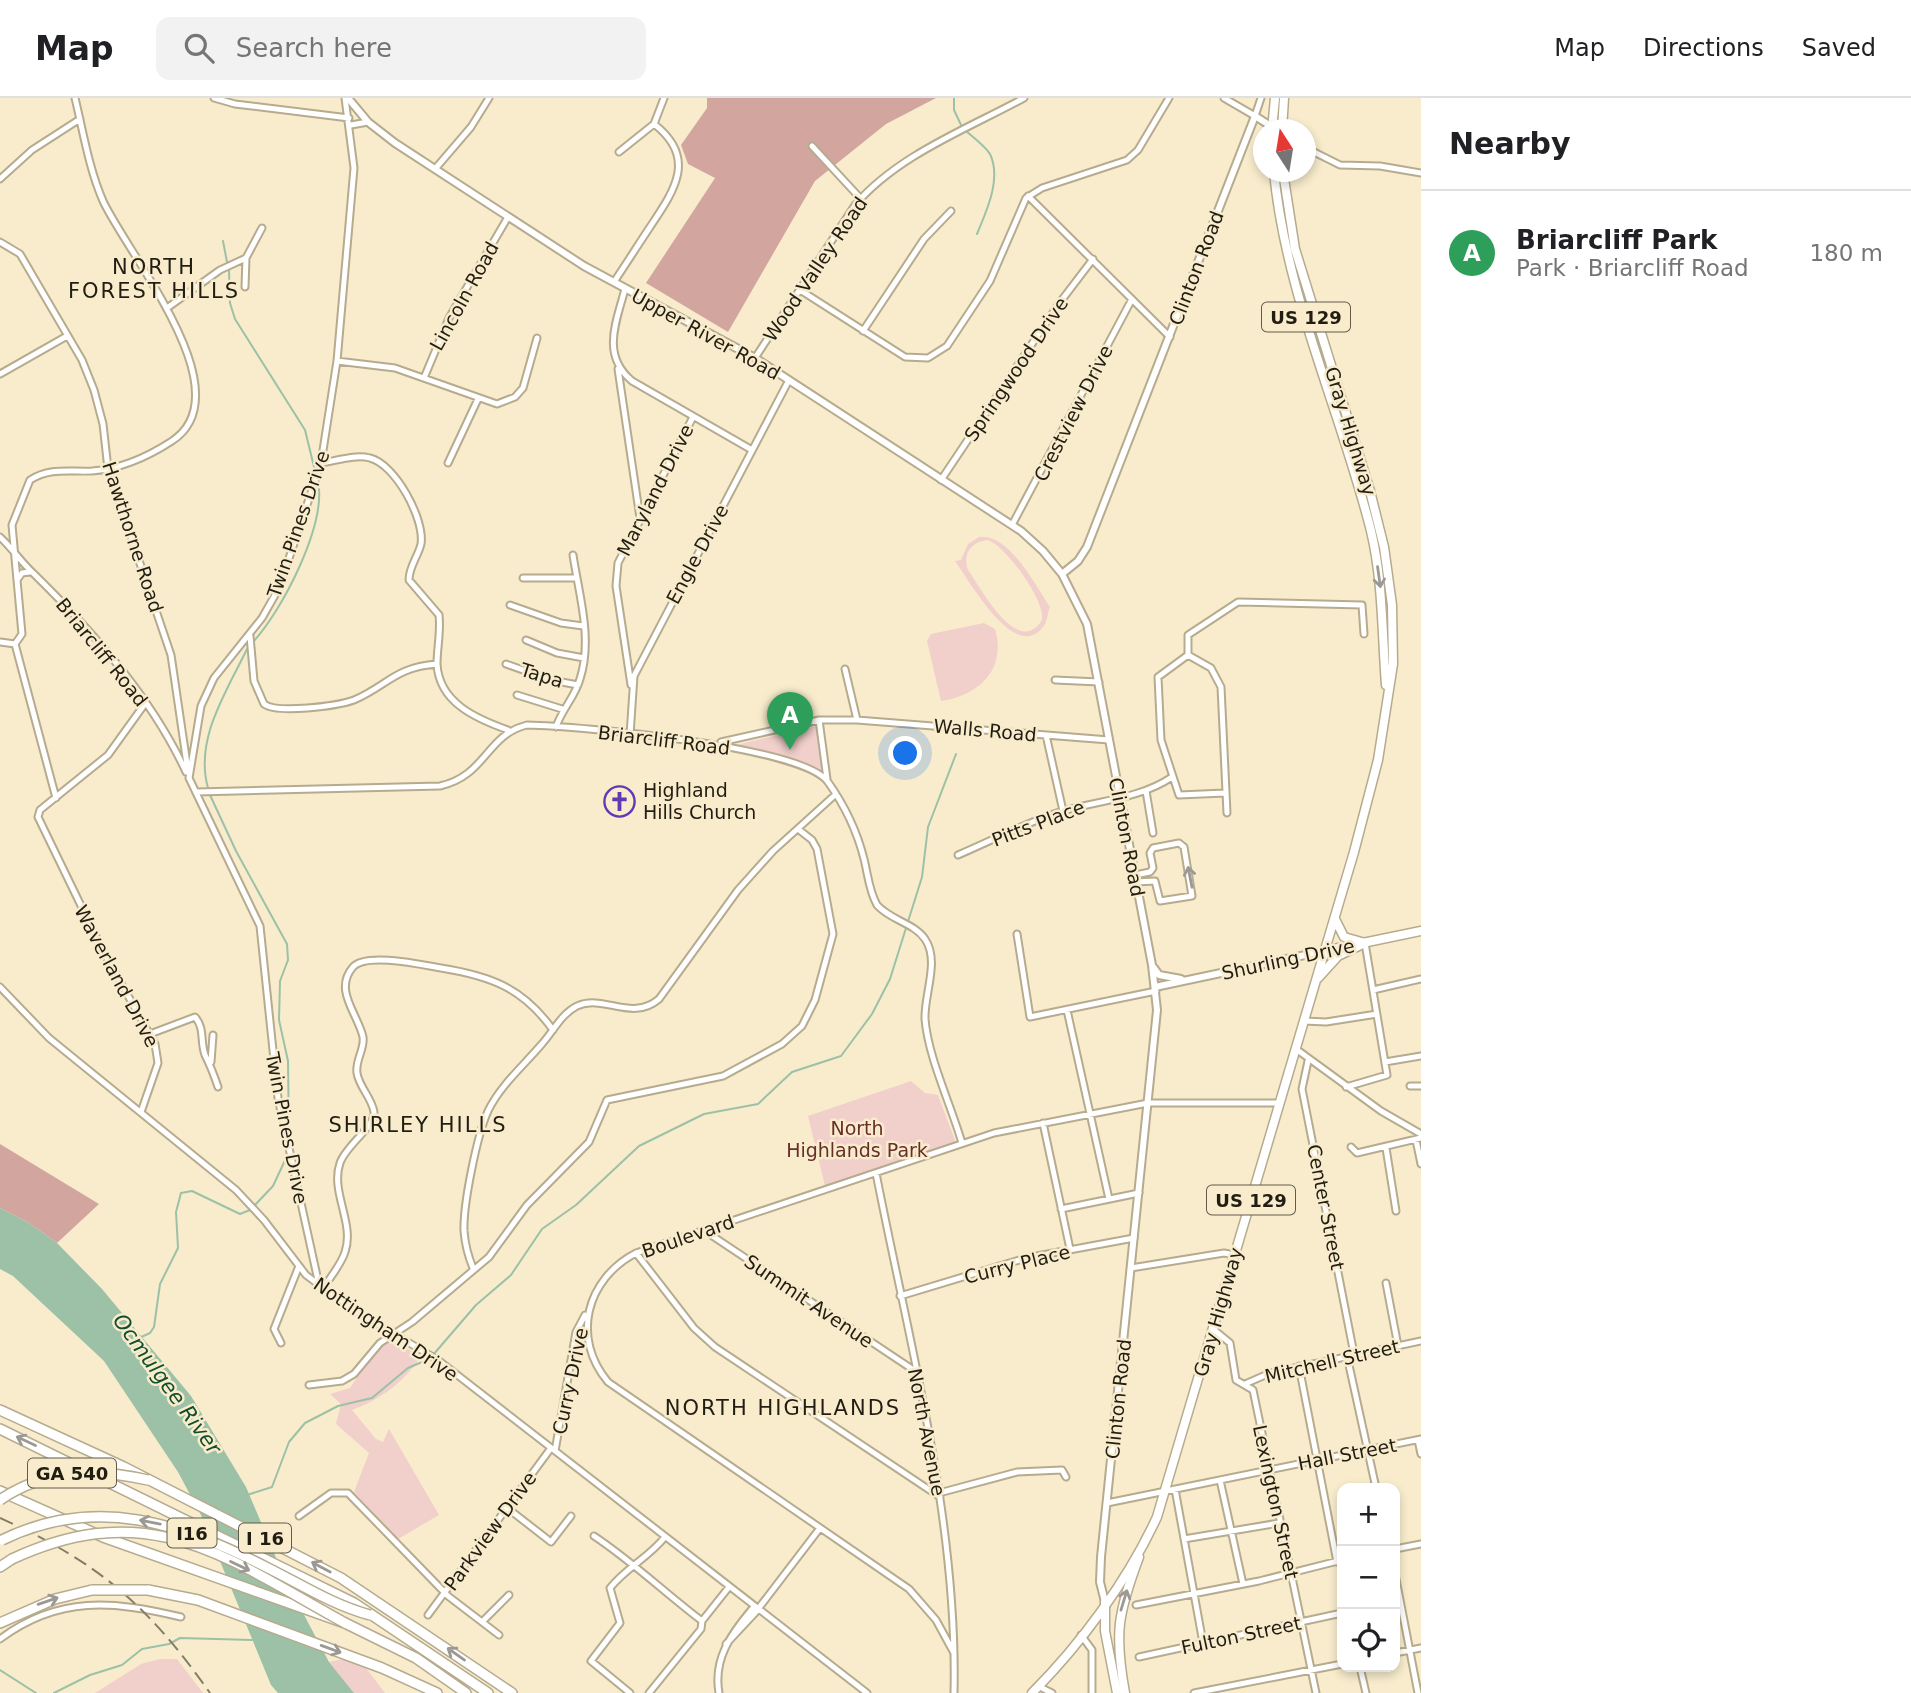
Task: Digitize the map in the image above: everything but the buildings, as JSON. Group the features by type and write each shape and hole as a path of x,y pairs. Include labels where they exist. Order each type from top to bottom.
{"highway":[{"path":"0,1410 93,1451 148,1480"},
{"path":"0,1429 154,1502 354,1603 370,1615"},
{"name":"GA 540","path":"0,1500 30,1483 65,1474 116,1472 148,1480"},
{"name":"I 16","path":"148,1480 251,1531 380,1601 512,1693"},
{"path":"0,1490 73,1525 345,1623"},
{"name":"I16","path":"1,1541 39,1523 79,1516 133,1519 181,1529 222,1545 342,1608 370,1615 488,1693"},
{"path":"0,1567 47,1544 80,1534 120,1530 181,1541 243,1567 416,1658 466,1693"},
{"path":"0,1623 55,1599 92,1590 148,1590 198,1600 382,1668 437,1693"}],"main road":[{"path":"1275,98 1276,119"},
{"path":"1278,119 1284,98"},
{"name":"Gray Highway","path":"1275,182 1280,220 1293,278 1374,543 1387,695"},
{"name":"Gray Highway","path":"1035,1690 1081,1635 1142,1550 1165,1491 1335,917 1368,799 1382,734 1394,640 1384,547 1367,478 1295,249 1285,182"},
{"path":"1335,917 1344,937 1365,943"},
{"name":"Shurling Drive","path":"1324,951 1421,931"},
{"path":"1316,980 1338,956 1365,943"},
{"path":"1125,1693 1118,1653 1118,1626 1125,1594 1142,1550"},
{"path":"1105,1602 1105,1631 1117,1693"},
{"path":"1087,1627 1096,1625 1105,1631"}],"street":[{"path":"75,98 103,201 136,262 167,308 181,336 197,389 192,420 182,434 165,446 108,469 58,470 30,480 14,515 13,549 22,634 15,644 56,798 108,755 145,705"},
{"path":"214,98 235,104 349,118"},
{"name":"Twin Pines Drive","path":"321,1287 278,1098 260,926 189,778 195,725 208,689 250,635 279,588 321,463 337,361 354,168 346,98"},
{"name":"Upper River Road","path":"346,98 368,122 508,216 625,289 755,358 1012,525 1039,546 1062,574"},
{"path":"435,169 471,127 489,98"},
{"path":"619,152 654,124 664,98"},
{"name":"Wood Valley Road","path":"755,358 861,199 894,170 1024,98"},
{"path":"800,290 905,357 923,359 942,351 990,281 1020,207 1028,196 1042,188 1126,160 1138,150 1169,98"},
{"path":"1224,98 1260,119"},
{"path":"1255,116 1261,98"},
{"name":"Clinton Road","path":"1105,1602 1100,1573 1157,1016 1156,989 1084,614 1062,574 1078,561 1087,547 1255,116"},
{"path":"0,179 23,157 80,119"},
{"path":"351,125 368,122"},
{"path":"614,282 671,195 678,177 675,148 654,124"},
{"path":"812,146 861,199"},
{"path":"1316,153 1340,165 1380,166 1421,173"},
{"path":"1028,196 1170,337"},
{"path":"863,331 924,239 951,211"},
{"name":"Lincoln Road","path":"424,378 449,318 508,216"},
{"path":"245,287 246,258 262,228"},
{"name":"Hawthorne Road","path":"0,242 20,254 94,390 103,424 108,469 171,655 189,778"},
{"path":"167,308 220,270 246,258"},
{"name":"Springwood Drive","path":"941,480 1058,304 1093,260"},
{"path":"625,289 612,339 640,518"},
{"name":"Crestview Drive","path":"1012,525 1132,299"},
{"path":"0,374 67,336"},
{"path":"337,361 382,365 497,404 519,393 537,338"},
{"path":"618,368 632,381 752,450"},
{"name":"Engle Drive","path":"630,736 634,676 789,380"},
{"path":"448,463 478,399"},
{"name":"Maryland Drive","path":"632,688 615,576 621,555 693,416"},
{"path":"196,792 440,786 464,778 508,730 477,718 460,707 444,687 437,664 440,621 437,610 409,580 421,541 404,490 387,468 372,458 321,463"},
{"name":"Briarcliff Road","path":"0,537 81,621 145,705 189,778"},
{"path":"556,727 562,709 574,695 584,658 583,626 573,555"},
{"path":"17,580 24,572 33,573"},
{"path":"523,578 576,578"},
{"path":"1188,655 1188,635 1238,602 1362,605 1364,634"},
{"path":"510,605 561,623 583,626"},
{"path":"250,635 255,688 264,704 280,710 349,702 393,675 437,664"},
{"path":"526,640 557,653 584,658"},
{"path":"0,642 15,644"},
{"path":"1188,655 1158,677 1161,740 1171,777 1182,797 1225,793"},
{"path":"1188,655 1211,668 1221,687 1227,813"},
{"name":"Tapa","path":"506,664 551,680 578,685"},
{"path":"845,669 857,720"},
{"path":"1055,680 1099,682"},
{"path":"517,695 562,709"},
{"path":"819,720 827,780"},
{"name":"Walls Road","path":"718,743 819,720 857,720 1109,740"},
{"name":"Briarcliff Road","path":"508,730 527,725 718,743 802,765 827,780 855,830 874,900 880,909 926,939 931,954 925,1004 927,1030 962,1143"},
{"path":"1046,735 1063,811"},
{"name":"Pitts Place","path":"958,855 1063,811 1146,791 1171,777"},
{"path":"1146,791 1153,833"},
{"path":"473,1268 465,1239 465,1211 485,1121 496,1099 568,1012 581,1004 596,1003 630,1010 653,1004 667,989 738,890 836,794"},
{"name":"Waverland Drive","path":"56,798 40,810 37,817 150,1034 158,1055 158,1063 141,1112"},
{"path":"309,1385 342,1381 365,1363 380,1343 397,1333 495,1251 527,1205 589,1142 607,1100 723,1076 782,1044 802,1026 816,1000 833,934 817,849 812,839 798,829"},
{"path":"1182,845 1192,896 1160,901 1155,881 1150,853 1153,848 1182,845"},
{"path":"1135,879 1153,868"},
{"path":"1135,879 1155,881"},
{"path":"1017,934 1030,1017 1156,989"},
{"path":"1346,1087 1385,1078 1385,1062 1365,943"},
{"name":"Shurling Drive","path":"1156,989 1190,979 1324,951"},
{"path":"321,1287 346,1250 345,1215 337,1181 340,1162 352,1142 371,1124 374,1113 356,1070 363,1038 346,991 353,967 371,960 415,963 483,978 515,990 527,998 553,1030"},
{"path":"1152,965 1165,977 1190,979"},
{"path":"1373,990 1421,979"},
{"name":"Nottingham Drive","path":"0,987 49,1038 254,1207 299,1266 321,1287 347,1306 432,1356 867,1693"},
{"path":"1067,1010 1109,1199"},
{"path":"1304,1021 1326,1022 1377,1014"},
{"path":"150,1034 195,1017 201,1024 206,1056 211,1062"},
{"path":"213,1034 211,1062 218,1087"},
{"path":"1296,1049 1308,1061 1419,1137"},
{"path":"1385,1062 1421,1056"},
{"name":"Center Street","path":"1308,1061 1302,1089 1375,1483"},
{"path":"1410,1086 1421,1086"},
{"name":"Boulevard","path":"587,1312 603,1280 618,1265 636,1254 962,1143 1044,1123 1148,1103 1280,1103"},
{"path":"1044,1123 1070,1249"},
{"path":"1351,1147 1359,1154 1419,1137"},
{"path":"1419,1137 1421,1164"},
{"path":"1387,1148 1396,1210"},
{"name":"North Avenue","path":"876,1173 948,1552 954,1693"},
{"path":"1061,1209 1139,1193"},
{"name":"Summit Avenue","path":"705,1230 915,1371"},
{"name":"Curry Place","path":"900,1296 1026,1258 1134,1238"},
{"path":"1132,1268 1224,1253 1235,1255"},
{"path":"636,1254 694,1328 715,1347 939,1495 1017,1472 1062,1470 1066,1477"},
{"path":"281,1343 274,1329 299,1266"},
{"path":"1386,1283 1398,1346"},
{"path":"587,1312 586,1333 591,1353 612,1386 917,1597 936,1620 954,1653"},
{"name":"Curry Drive","path":"553,1450 576,1332 587,1312"},
{"name":"Lexington Street","path":"1213,1329 1228,1339 1236,1380 1253,1390 1316,1693"},
{"name":"Mitchell Street","path":"1245,1384 1270,1373 1421,1341"},
{"path":"1299,1366 1316,1460 1337,1548"},
{"path":"1420,1440 1421,1454"},
{"name":"Hall Street","path":"1107,1503 1420,1440"},
{"name":"Parkview Drive","path":"428,1615 506,1507 553,1450"},
{"path":"1220,1480 1243,1584"},
{"path":"1175,1489 1203,1643"},
{"path":"299,1516 331,1493 348,1493 446,1592 499,1635"},
{"path":"506,1507 551,1542 571,1516"},
{"path":"1184,1539 1279,1524"},
{"path":"719,1693 718,1669 726,1644 735,1638 820,1528"},
{"path":"594,1536 635,1564 667,1594 702,1620"},
{"path":"630,1693 591,1661 620,1623 610,1588 627,1568 649,1556 665,1537"},
{"path":"1400,1548 1421,1544"},
{"path":"1136,1605 1337,1562"},
{"path":"649,1693 701,1629 702,1620 729,1587"},
{"path":"482,1622 509,1595"},
{"path":"0,1639 29,1620 75,1605 132,1606 181,1617"},
{"path":"1400,1609 1418,1693"},
{"name":"Fulton Street","path":"1139,1657 1337,1614"},
{"path":"1081,1635 1092,1650 1091,1693"},
{"path":"1400,1652 1421,1648"},
{"path":"1194,1693 1337,1665"},
{"path":"1361,1672 1366,1693"},
{"path":"1035,1690 1052,1693"}],"green space":[{"path":"979,537 1001,543 1029,574 1050,607 1043,627 1032,636 1019,635 1007,627 982,600 955,561 961,560 968,544","holes":["987,540 995,544 1023,575 1038,600 1042,620 1032,630 1022,631 1011,626 991,604 968,570 966,559 972,546"]},
{"path":"984,623 995,629 998,644 993,668 978,687 941,701 927,641 931,634"},
{"path":"816,726 822,772 785,756 736,745"},
{"name":"North Highlands Park","path":"911,1081 925,1093 938,1095 956,1143 826,1190 808,1116"},
{"path":"385,1335 421,1357 391,1389 352,1410 376,1439 383,1442 389,1429 439,1515 398,1539 354,1492 369,1453 336,1424 341,1404 330,1394 350,1388"},
{"path":"357,1656 385,1693 354,1693 329,1662"},
{"path":"160,1659 177,1659 203,1693 95,1693 141,1664"}],"shaded area":[{"path":"707,98 936,98 886,124 815,181 728,332 646,283 715,178 688,164 681,145 707,108"},
{"path":"0,1144 99,1204 57,1243 29,1223 0,1208"}],"water":[{"name":"Ocmulgee River","path":"0,1208 29,1223 57,1243 102,1289 191,1396 246,1487 285,1579 329,1662 354,1693 278,1693 271,1685 201,1515 178,1472 104,1361 13,1276 0,1269"}],"waterway":[{"path":"954,98 954,110 962,127"},
{"path":"966,131 988,151 993,164 994,184 977,234"},
{"path":"223,241 227,262"},
{"path":"229,270 230,303 235,319 305,430 315,471"},
{"path":"253,642 277,610 300,566 316,520 318,481"},
{"path":"208,788 205,752 209,734 222,699 247,649"},
{"path":"433,1355 476,1305 511,1275 542,1229 576,1205 639,1146 704,1114 758,1104 792,1072 841,1056 872,1014 890,979 922,877 928,827 956,754"},
{"path":"210,795 236,851 287,944 288,960 280,981 279,1020 288,1061 289,1137"},
{"path":"255,1205 273,1186 287,1156"},
{"name":"Ocmulgee River","path":"139,1338 150,1333 154,1327 160,1284 178,1248 176,1212 181,1193 192,1191 240,1214 250,1210"},
{"path":"247,1495 272,1487 289,1442 305,1423 338,1406 372,1398 408,1368 429,1359"},
{"path":"54,1693 90,1675 122,1665 142,1649 169,1644 180,1638 252,1640"},
{"path":"0,1670 36,1693"}],"railway":[{"path":"0,1518 65,1552 119,1589 165,1635 210,1693"}],"place":[{"name":"Briarcliff Park","path":"790,750"},
{"name":"Highland Hills Church","path":"620,801"}],"district":[{"name":"NORTH FOREST HILLS","path":"154,279"},
{"name":"SHIRLEY HILLS","path":"418,1125"},
{"name":"NORTH HIGHLANDS","path":"783,1408"}]}
